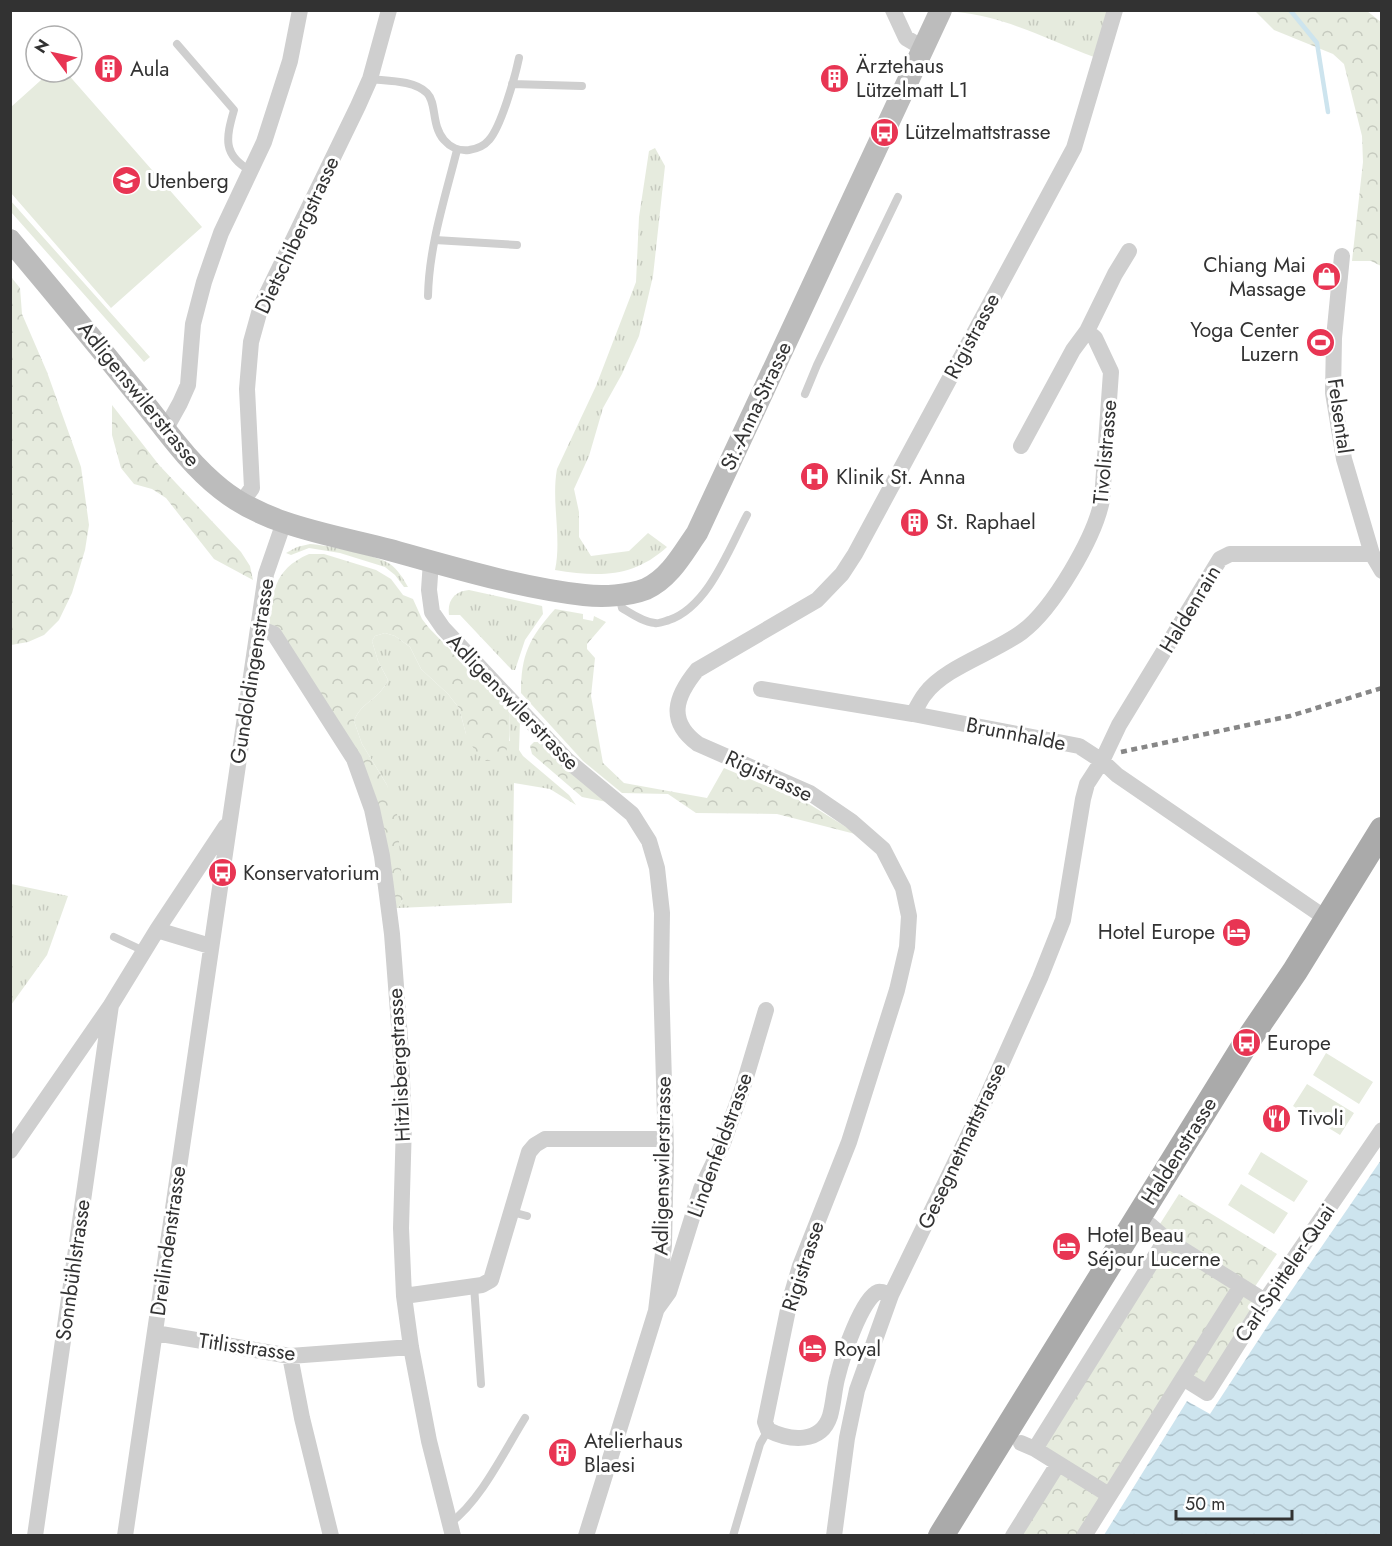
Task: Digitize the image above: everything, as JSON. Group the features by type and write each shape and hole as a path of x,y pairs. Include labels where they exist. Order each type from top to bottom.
{"main road":[{"name":"St.-Anna-Strasse","path":"431,561 584,595 619,595 646,589 673,568 697,533 941,10"},
{"name":"Adligenswilerstrasse","path":"10,240 191,462 222,490 256,511 284,522 431,561"},
{"name":"Haldenstrasse","path":"941,1536 1246,1043 1295,971 1382,830"}],"street":[{"path":"165,430 188,385 193,324 204,282 221,233 264,142 290,61 300,10"},
{"name":"Dietschibergstrasse","path":"242,502 252,488 247,389 251,342 261,306 370,79 389,10"},
{"path":"893,10 906,38 922,48"},
{"name":"Rigistrasse","path":"768,1430 765,1422 790,1300 800,1266 849,1142 897,990 907,947 909,916 903,888 883,849 851,820 810,793 698,744 686,735 677,718 679,698 685,685 697,670 818,600 842,574 1074,148 1115,10"},
{"path":"1021,446 1073,350 1088,332 1115,274 1129,251"},
{"name":"Felsental","path":"1342,255 1334,338 1333,393 1344,459 1372,554 1382,571"},
{"name":"Tivolistrasse","path":"913,714 925,693 940,680 1021,633 1034,621 1064,581 1094,525 1102,500 1111,372 1095,338 1088,332"},
{"name":"Gundoldingenstrasse","path":"228,823 266,574 284,522"},
{"name":"Haldenrain","path":"1102,761 1119,725 1220,559 1230,554 1372,554"},
{"name":"Adligenswilerstrasse","path":"431,561 429,590 432,612 443,628 567,760 632,814 649,841 657,868 662,913 664,1245 656,1311 586,1536"},
{"name":"Hitzlisbergstrasse","path":"258,628 274,634 354,759 372,810 382,856 392,934 400,1038 404,1123 401,1228 404,1296 429,1442 451,1529"},
{"name":"Brunnhalde","path":"761,688 1078,746 1327,919"},
{"name":"Gesegnetmattstrasse","path":"834,1536 847,1438 857,1390 891,1295 1040,978 1062,920 1087,784 1102,761"},
{"path":"10,1151 111,1005 157,930 228,823"},
{"name":"Dreilindenstrasse","path":"125,1536 228,823"},
{"path":"157,930 210,946"},
{"name":"Sonnbühlstrasse","path":"34,1536 111,1005"},
{"name":"Lindenfeldstrasse","path":"656,1311 669,1292 701,1189 723,1143 743,1087 766,1010"},
{"name":"Carl-Spitteler-Quai","path":"1183,1378 1207,1393 1265,1301 1382,1130"},
{"path":"404,1296 482,1285 491,1280 519,1214 529,1152 535,1145 545,1139 665,1139"},
{"path":"1150,1225 1166,1239 1265,1301"},
{"path":"1109,1495 1028,1446 1166,1239"},
{"name":"Carl-Spitteler-Quai","path":"1084,1536 1241,1286"},
{"path":"768,1430 777,1435 801,1439 815,1436 826,1425 831,1415 838,1376 866,1303 877,1293 891,1295"},
{"name":"Titlisstrasse","path":"155,1333 290,1356 411,1347"},
{"path":"290,1356 302,1418 331,1536"},
{"path":"1013,1536 1058,1464"}],"lane":[{"path":"177,44 234,110 228,140 229,148 232,157 251,171"},
{"path":"370,79 407,84 428,93 437,130 444,140 457,150 474,149 487,142 496,129 519,58"},
{"path":"512,84 547,83 582,86"},
{"path":"429,296 430,268 435,240 457,150"},
{"path":"806,394 817,365 898,197"},
{"path":"435,240 517,245"},
{"path":"619,595 622,608 639,619 657,624 677,617 696,602 717,574 747,515"},
{"path":"114,937 144,951"},
{"path":"474,1286 481,1384"},
{"path":"451,1529 474,1498 525,1418"},
{"path":"733,1536 760,1444 768,1430"}],"green space":[{"path":"958,10 1107,11 1094,57 1010,24 957,12"},
{"path":"1255,11 1367,11 1381,22 1381,266 1371,261 1352,261 1363,162 1362,136 1344,64 1333,54 1274,30"},
{"path":"37,84 77,84 202,227 111,308 11,193 11,107"},
{"path":"655,148 665,166 653,276 639,336 603,408 589,456 574,489 579,512 579,537 591,556 629,551 648,533 667,547 641,565 615,573 586,574 555,570 557,469 596,386 636,282 639,217 649,151"},
{"path":"10,200 150,357 144,362 11,212"},
{"path":"11,277 20,288 22,314 47,372 81,467 89,525 85,550 72,593 59,620 44,635 28,642 11,645"},
{"path":"112,405 159,465 241,552 250,566 253,580 214,559 166,498 152,489 134,484 121,468 112,435"},
{"path":"310,544 351,551 390,564 408,587 404,587 385,567 340,553 309,548 291,555 286,553"},
{"path":"309,554 324,554 376,570 391,579 403,595 413,599 429,628 509,710 510,736 506,750 502,756 486,761 476,753 466,734 459,708 448,694 421,669 410,647 395,636 385,633 375,636 372,641 378,661 388,680 380,692 361,709 354,721 362,744 387,785 397,813 403,899 398,908 392,908 369,788 268,629 276,584 288,568"},
{"path":"469,590 542,606 543,614 525,640 515,670 512,670 460,615 449,615 449,605 453,597"},
{"path":"555,609 583,614 583,619 593,621 594,616 606,622 587,644 587,649 595,658 591,696 603,763 624,783 707,798 724,768 809,804 859,835 777,814 696,813 668,794 622,793 583,761 521,693 521,680 528,648"},
{"path":"385,633 395,636 410,647 421,669 448,694 459,708 466,734 510,741 509,710 520,721 519,750 523,756 569,795 576,805 550,789 514,783 512,903 398,908 403,899 387,785 362,744 354,721 361,709 380,692 388,680 378,661 372,641 375,636"},
{"path":"534,742 539,742 607,802 582,797 532,754 530,746"},
{"path":"11,884 68,896 47,955 11,1005"},
{"path":"1326,1053 1373,1082 1359,1104 1313,1075"},
{"path":"1307,1084 1354,1113 1340,1135 1293,1106"},
{"path":"1261,1152 1308,1181 1294,1202 1248,1174"},
{"path":"1241,1184 1288,1213 1274,1234 1228,1205"},
{"path":"1179,1194 1277,1254 1254,1288 1158,1227"},
{"path":"1166,1239 1265,1301 1207,1393 1183,1378 1084,1535 1013,1536 1058,1464 1035,1449"}],"water":[{"path":"1381,1160 1381,1535 1104,1535 1187,1401 1210,1414"}],"waterway":[{"path":"1290,10 1317,43 1328,112"}],"railway":[{"path":"1121,752 1290,716 1382,688"}],"place":[{"name":"Aula","path":"109,69"},
{"name":"Ärztehaus Lützelmatt L1","path":"835,78"},
{"name":"Lützelmattstrasse","path":"884,132"},
{"name":"Utenberg","path":"126,181"},
{"name":"Chiang Mai Massage","path":"1327,277"},
{"name":"Yoga Center Luzern","path":"1320,342"},
{"name":"Klinik St. Anna","path":"815,477"},
{"name":"St. Raphael","path":"915,522"},
{"name":"Konservatorium","path":"222,873"},
{"name":"Hotel Europe","path":"1236,932"},
{"name":"Europe","path":"1246,1043"},
{"name":"Tivoli","path":"1277,1118"},
{"name":"Hotel Beau Séjour Lucerne","path":"1066,1247"},
{"name":"Royal","path":"813,1349"},
{"name":"Atelierhaus Blaesi","path":"563,1453"}]}
